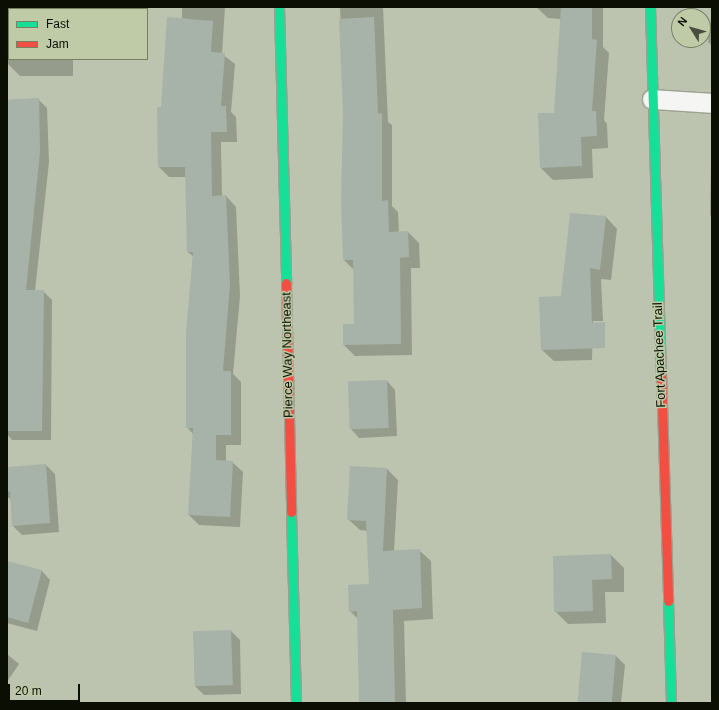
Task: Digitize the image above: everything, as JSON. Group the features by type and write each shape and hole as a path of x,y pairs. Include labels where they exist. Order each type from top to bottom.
{"street":[{"name":"Pierce Way Northeast","path":"280,7 296,703"},
{"name":"Fort Apachee Trail","path":"650,7 671,703"},
{"path":"652,99 712,103"}],"building":[{"path":"561,7 592,7 592,39 597,40 592,111 596,111 597,136 581,137 582,166 540,168 538,113 554,113"},
{"path":"167,17 213,21 211,52 225,53 221,106 226,106 227,132 211,132 212,196 226,195 230,285 223,371 231,371 231,435 216,435 216,460 233,461 230,517 188,515 193,428 186,428 186,333 193,252 187,252 185,167 158,167 157,107 161,107"},
{"path":"374,17 378,114 382,113 382,201 388,200 389,232 408,231 409,257 400,258 401,344 343,345 343,324 354,324 353,260 343,260 341,202 343,114 339,19"},
{"path":"39,98 40,152 26,290 44,290 42,431 7,431 7,100"},
{"path":"570,213 606,216 600,270 590,268 592,323 605,322 605,348 541,350 539,297 561,296"},
{"path":"387,380 389,428 350,429 348,381"},
{"path":"46,464 50,523 12,526 10,491 7,492 7,467"},
{"path":"350,466 387,468 383,551 420,549 422,608 393,610 395,703 359,703 357,611 349,612 348,585 369,584 366,521 347,520"},
{"path":"611,554 612,579 592,580 593,611 554,612 553,556"},
{"path":"7,561 42,570 28,623 7,617"},
{"path":"231,630 233,685 195,686 193,631"},
{"path":"582,652 616,655 612,703 578,703"}],"traffic: fast":[{"path":"279,7 286,283"},
{"path":"650,7 661,372"},
{"path":"291,512 296,703"},
{"path":"668,601 671,703"}],"traffic: jam":[{"path":"286,283 291,512"},
{"path":"661,372 668,601"}]}
